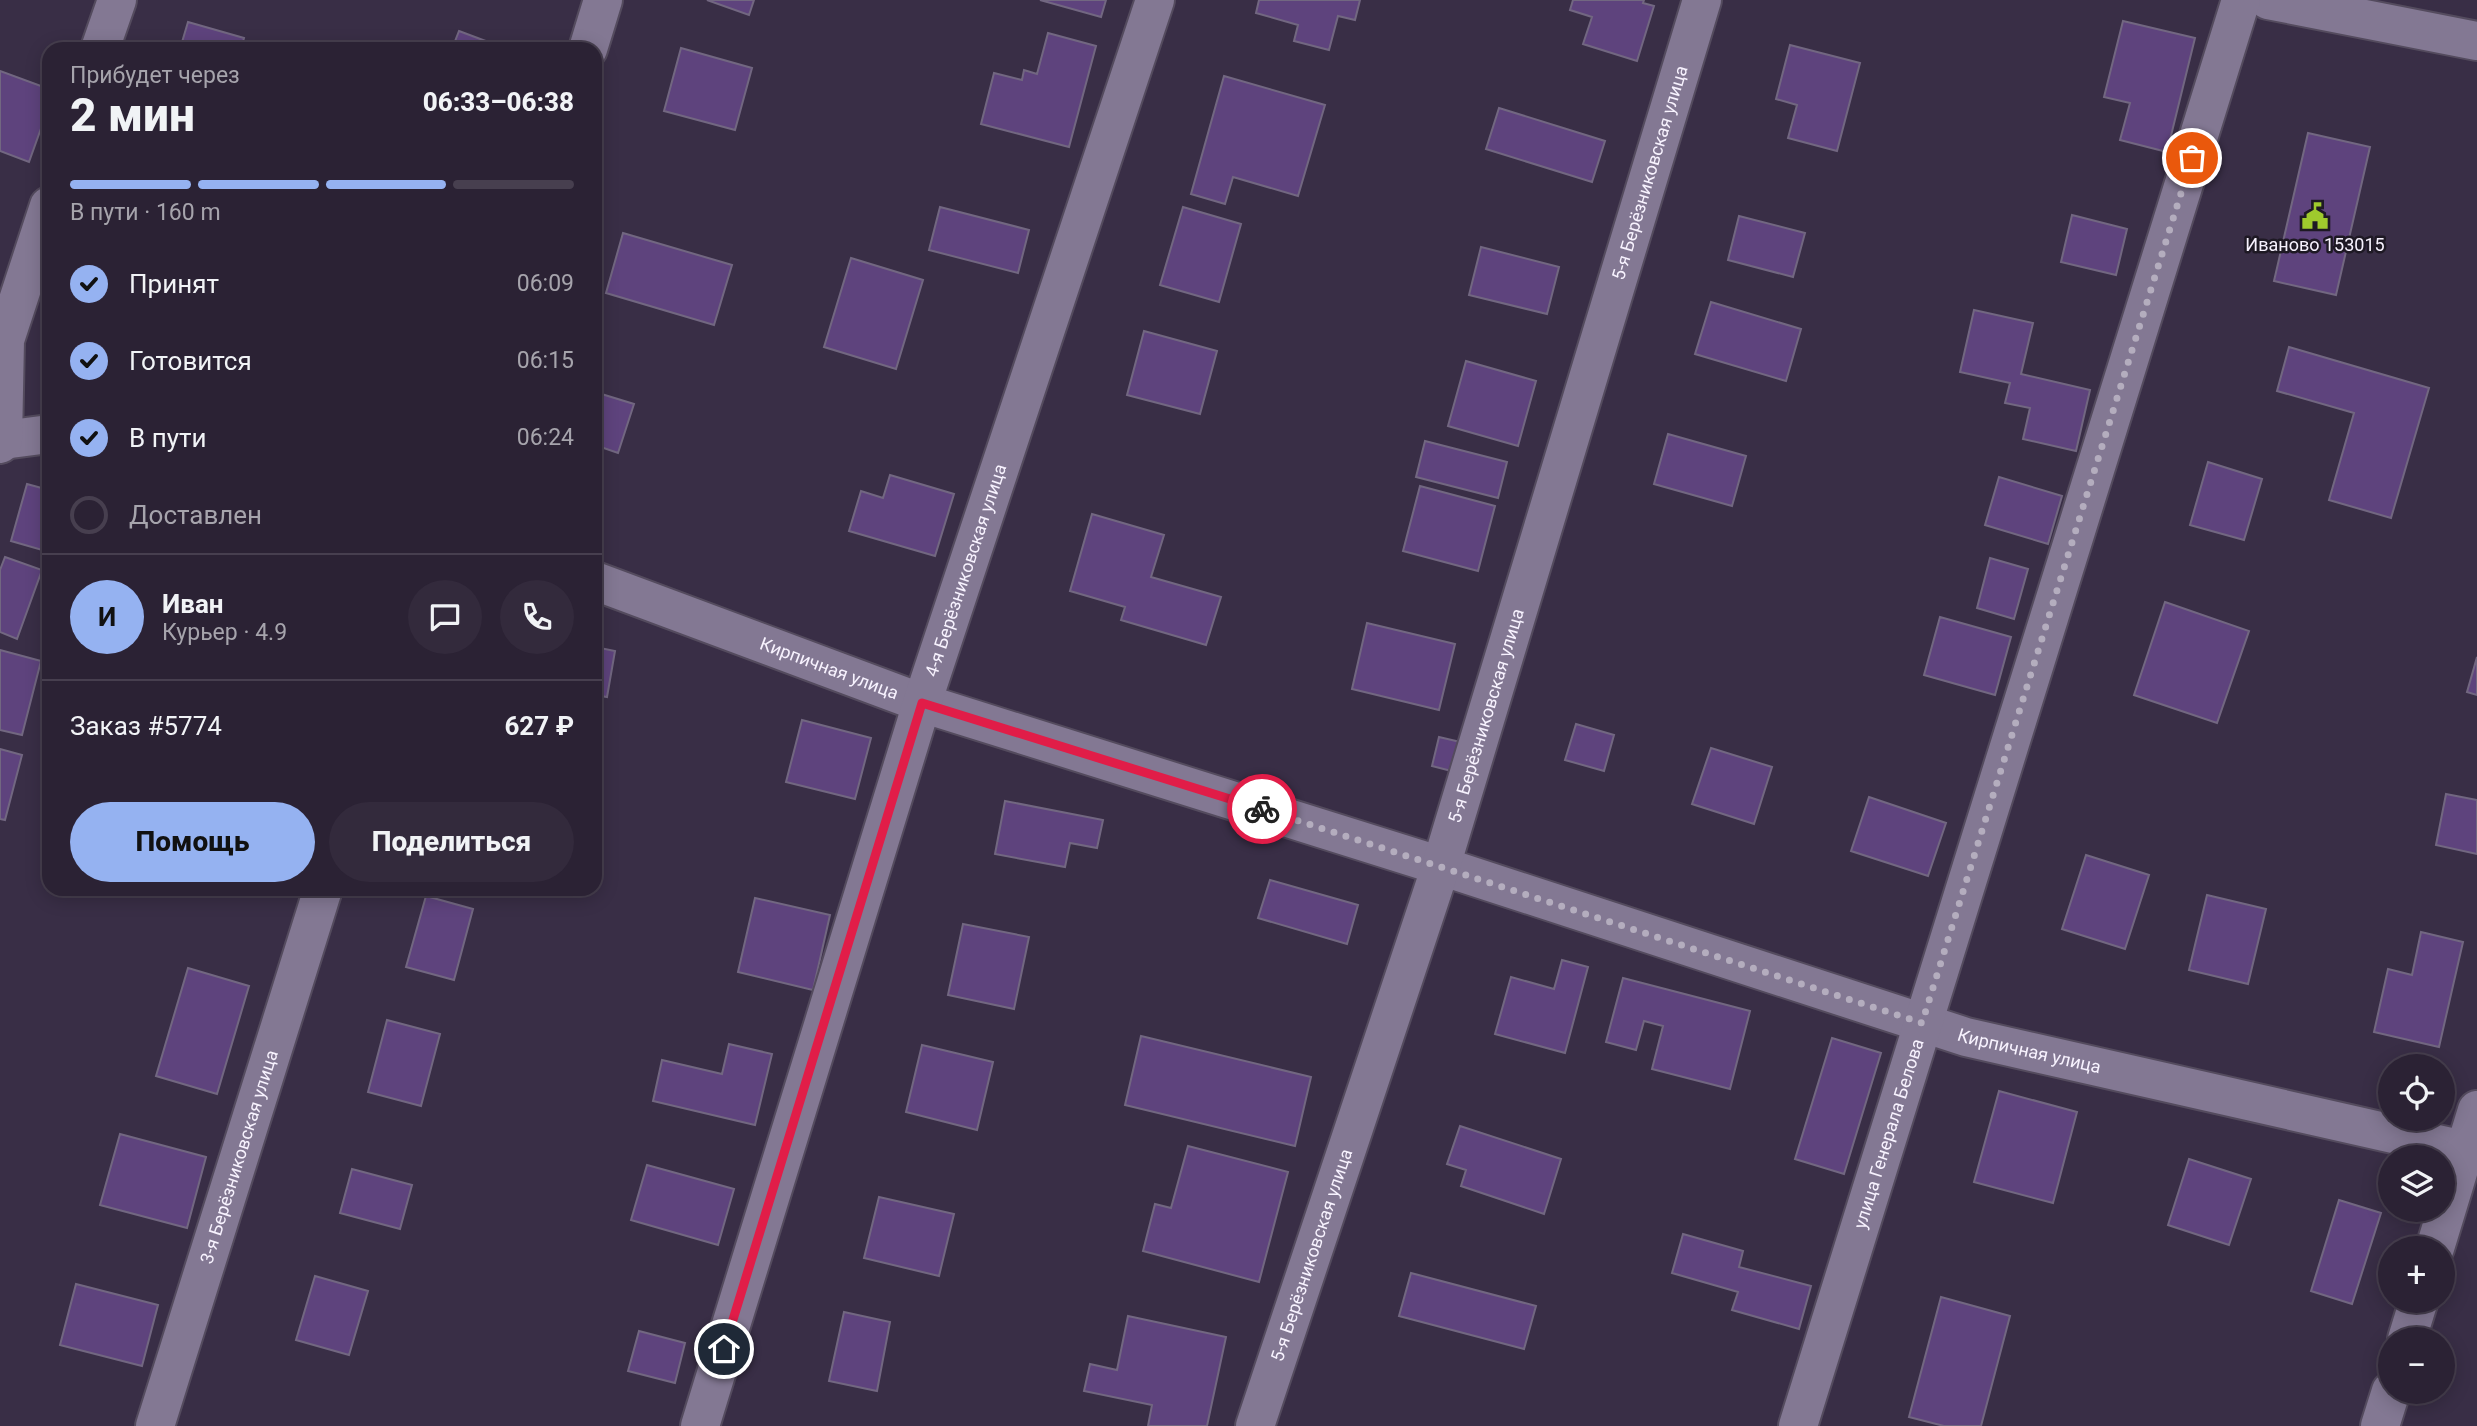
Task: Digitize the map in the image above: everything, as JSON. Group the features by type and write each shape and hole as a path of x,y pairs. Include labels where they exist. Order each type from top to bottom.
{"street":[{"path":"102,42 117,0"},
{"path":"590,42 603,0"},
{"name":"4-я Берёзниковская улица","path":"700,1426 922,703 1155,0"},
{"name":"5-я Берёзниковская улица","path":"1255,1426 1441,866 1702,0"},
{"name":"улица Генерала Белова","path":"1798,1426 2241,0"},
{"path":"2268,0 2477,41"},
{"path":"42,227 5,340 1,442 42,436"},
{"name":"Кирпичная улица","path":"602,584 922,703 1441,866 1966,1037 2471,1151"},
{"name":"3-я Берёзниковская улица","path":"155,1426 321,896"},
{"path":"2439,1236 2471,1151 2477,1110"},
{"path":"2380,1426 2387,1404"}],"building":[{"path":"707,0 754,0 749,15"},
{"path":"1040,0 1106,0 1101,17"},
{"path":"1259,0 1360,0 1355,20 1338,16 1329,50 1294,41 1298,25 1256,13"},
{"path":"1573,0 1644,0 1643,3 1654,6 1637,61 1583,44 1592,17 1570,10"},
{"path":"2123,21 2195,38 2167,152 2120,140 2130,103 2104,97"},
{"path":"188,22 244,38 243,42 182,42"},
{"path":"459,31 488,42 455,42"},
{"path":"1048,33 1096,46 1069,147 981,124 994,73 1022,80 1024,70 1037,74"},
{"path":"1790,45 1860,63 1837,151 1788,138 1797,105 1776,99"},
{"path":"681,48 752,68 735,130 664,111"},
{"path":"0,71 42,86 42,126 29,162 0,151"},
{"path":"1224,76 1325,105 1298,196 1233,177 1225,204 1191,194"},
{"path":"1499,108 1605,141 1592,182 1486,149"},
{"path":"2308,133 2370,147 2336,295 2274,281"},
{"path":"940,207 1029,230 1018,273 929,250"},
{"path":"1183,207 1241,224 1219,302 1160,285"},
{"path":"2072,215 2127,229 2116,275 2061,262"},
{"path":"1739,216 1805,233 1793,277 1728,260"},
{"path":"623,233 732,265 714,325 606,293"},
{"path":"1481,247 1559,267 1547,314 1469,295"},
{"path":"851,258 923,280 896,369 824,347"},
{"path":"1711,302 1801,329 1786,381 1695,354"},
{"path":"1974,310 2033,323 2021,374 2090,390 2076,451 2023,439 2030,408 2005,403 2010,383 1960,372"},
{"path":"1144,331 1217,351 1200,414 1127,395"},
{"path":"2289,347 2429,388 2391,518 2329,500 2354,413 2277,391"},
{"path":"1466,361 1536,381 1518,446 1448,426"},
{"path":"602,394 634,404 618,453 602,447"},
{"path":"1668,434 1746,456 1732,506 1654,484"},
{"path":"1425,441 1507,462 1498,498 1416,477"},
{"path":"2208,462 2262,479 2244,540 2190,525"},
{"path":"890,475 954,494 935,556 849,531 861,491 883,498"},
{"path":"1999,477 2062,496 2048,544 1985,525"},
{"path":"27,484 42,488 42,550 11,541"},
{"path":"1420,486 1495,506 1478,571 1403,551"},
{"path":"1092,514 1164,535 1151,577 1221,597 1206,645 1121,620 1125,607 1070,591"},
{"path":"5,557 42,570 17,639 0,632 0,570"},
{"path":"1990,558 2028,569 2014,619 1977,608"},
{"path":"2165,602 2249,631 2217,723 2134,695"},
{"path":"1940,617 2011,637 1995,695 1924,675"},
{"path":"1367,623 1455,644 1439,710 1352,689"},
{"path":"602,648 615,651 607,697 602,696"},
{"path":"0,650 41,661 22,735 0,730"},
{"path":"2477,657 2477,695 2467,692"},
{"path":"802,720 871,738 855,799 786,782"},
{"path":"1576,724 1614,735 1604,771 1565,760"},
{"path":"1439,737 1469,744 1463,774 1432,766"},
{"path":"1711,748 1772,767 1754,824 1692,804"},
{"path":"0,749 22,755 5,820 0,819"},
{"path":"2446,794 2477,800 2477,854 2436,845"},
{"path":"1869,797 1946,823 1928,876 1851,851"},
{"path":"1005,801 1103,820 1097,848 1070,843 1065,867 995,854"},
{"path":"2086,855 2149,875 2125,949 2062,929"},
{"path":"1270,880 1358,905 1347,944 1258,918"},
{"path":"2207,895 2266,909 2248,984 2189,970"},
{"path":"426,896 473,909 454,980 406,967"},
{"path":"755,898 830,915 813,990 738,972"},
{"path":"963,924 1029,937 1014,1009 948,995"},
{"path":"2421,932 2463,942 2439,1047 2374,1032 2388,969 2412,975"},
{"path":"1562,960 1588,967 1565,1053 1495,1034 1511,977 1554,989"},
{"path":"188,968 249,986 217,1094 156,1076"},
{"path":"1623,978 1750,1011 1730,1089 1652,1069 1663,1026 1644,1021 1636,1050 1606,1042"},
{"path":"387,1020 440,1034 421,1106 368,1092"},
{"path":"1141,1036 1311,1077 1295,1146 1125,1105"},
{"path":"1832,1038 1881,1053 1844,1174 1795,1159"},
{"path":"729,1044 772,1054 755,1125 653,1101 662,1060 722,1074"},
{"path":"922,1045 993,1062 977,1130 906,1112"},
{"path":"1999,1091 2077,1112 2053,1203 1974,1182"},
{"path":"1460,1126 1561,1159 1544,1214 1461,1186 1466,1170 1447,1164"},
{"path":"120,1134 206,1157 187,1228 100,1205"},
{"path":"1188,1146 1288,1172 1259,1282 1143,1251 1155,1204 1171,1208"},
{"path":"2189,1159 2251,1179 2229,1245 2168,1225"},
{"path":"647,1165 734,1189 718,1245 631,1220"},
{"path":"352,1169 412,1185 400,1229 340,1213"},
{"path":"879,1197 954,1214 939,1276 864,1258"},
{"path":"2339,1200 2378,1212 2378,1222 2352,1304 2311,1291"},
{"path":"1683,1234 1743,1251 1739,1267 1811,1286 1799,1329 1732,1310 1738,1292 1672,1273"},
{"path":"1411,1273 1536,1306 1524,1349 1399,1316"},
{"path":"315,1276 368,1291 349,1355 296,1340"},
{"path":"76,1284 158,1305 142,1366 60,1345"},
{"path":"1941,1297 2010,1316 1981,1426 1944,1426 1909,1417"},
{"path":"844,1312 890,1322 877,1391 829,1381"},
{"path":"1128,1316 1226,1337 1207,1426 1148,1426 1152,1405 1084,1391 1090,1364 1117,1370"},
{"path":"639,1331 685,1343 675,1383 628,1371"}],"way so far":[{"path":"1262,809 1922,1023 2192,158"}],"place":[{"name":"Иваново 153015","path":"2315,216"}],"route":[{"path":"724,1349 922,703 1262,809"}]}
